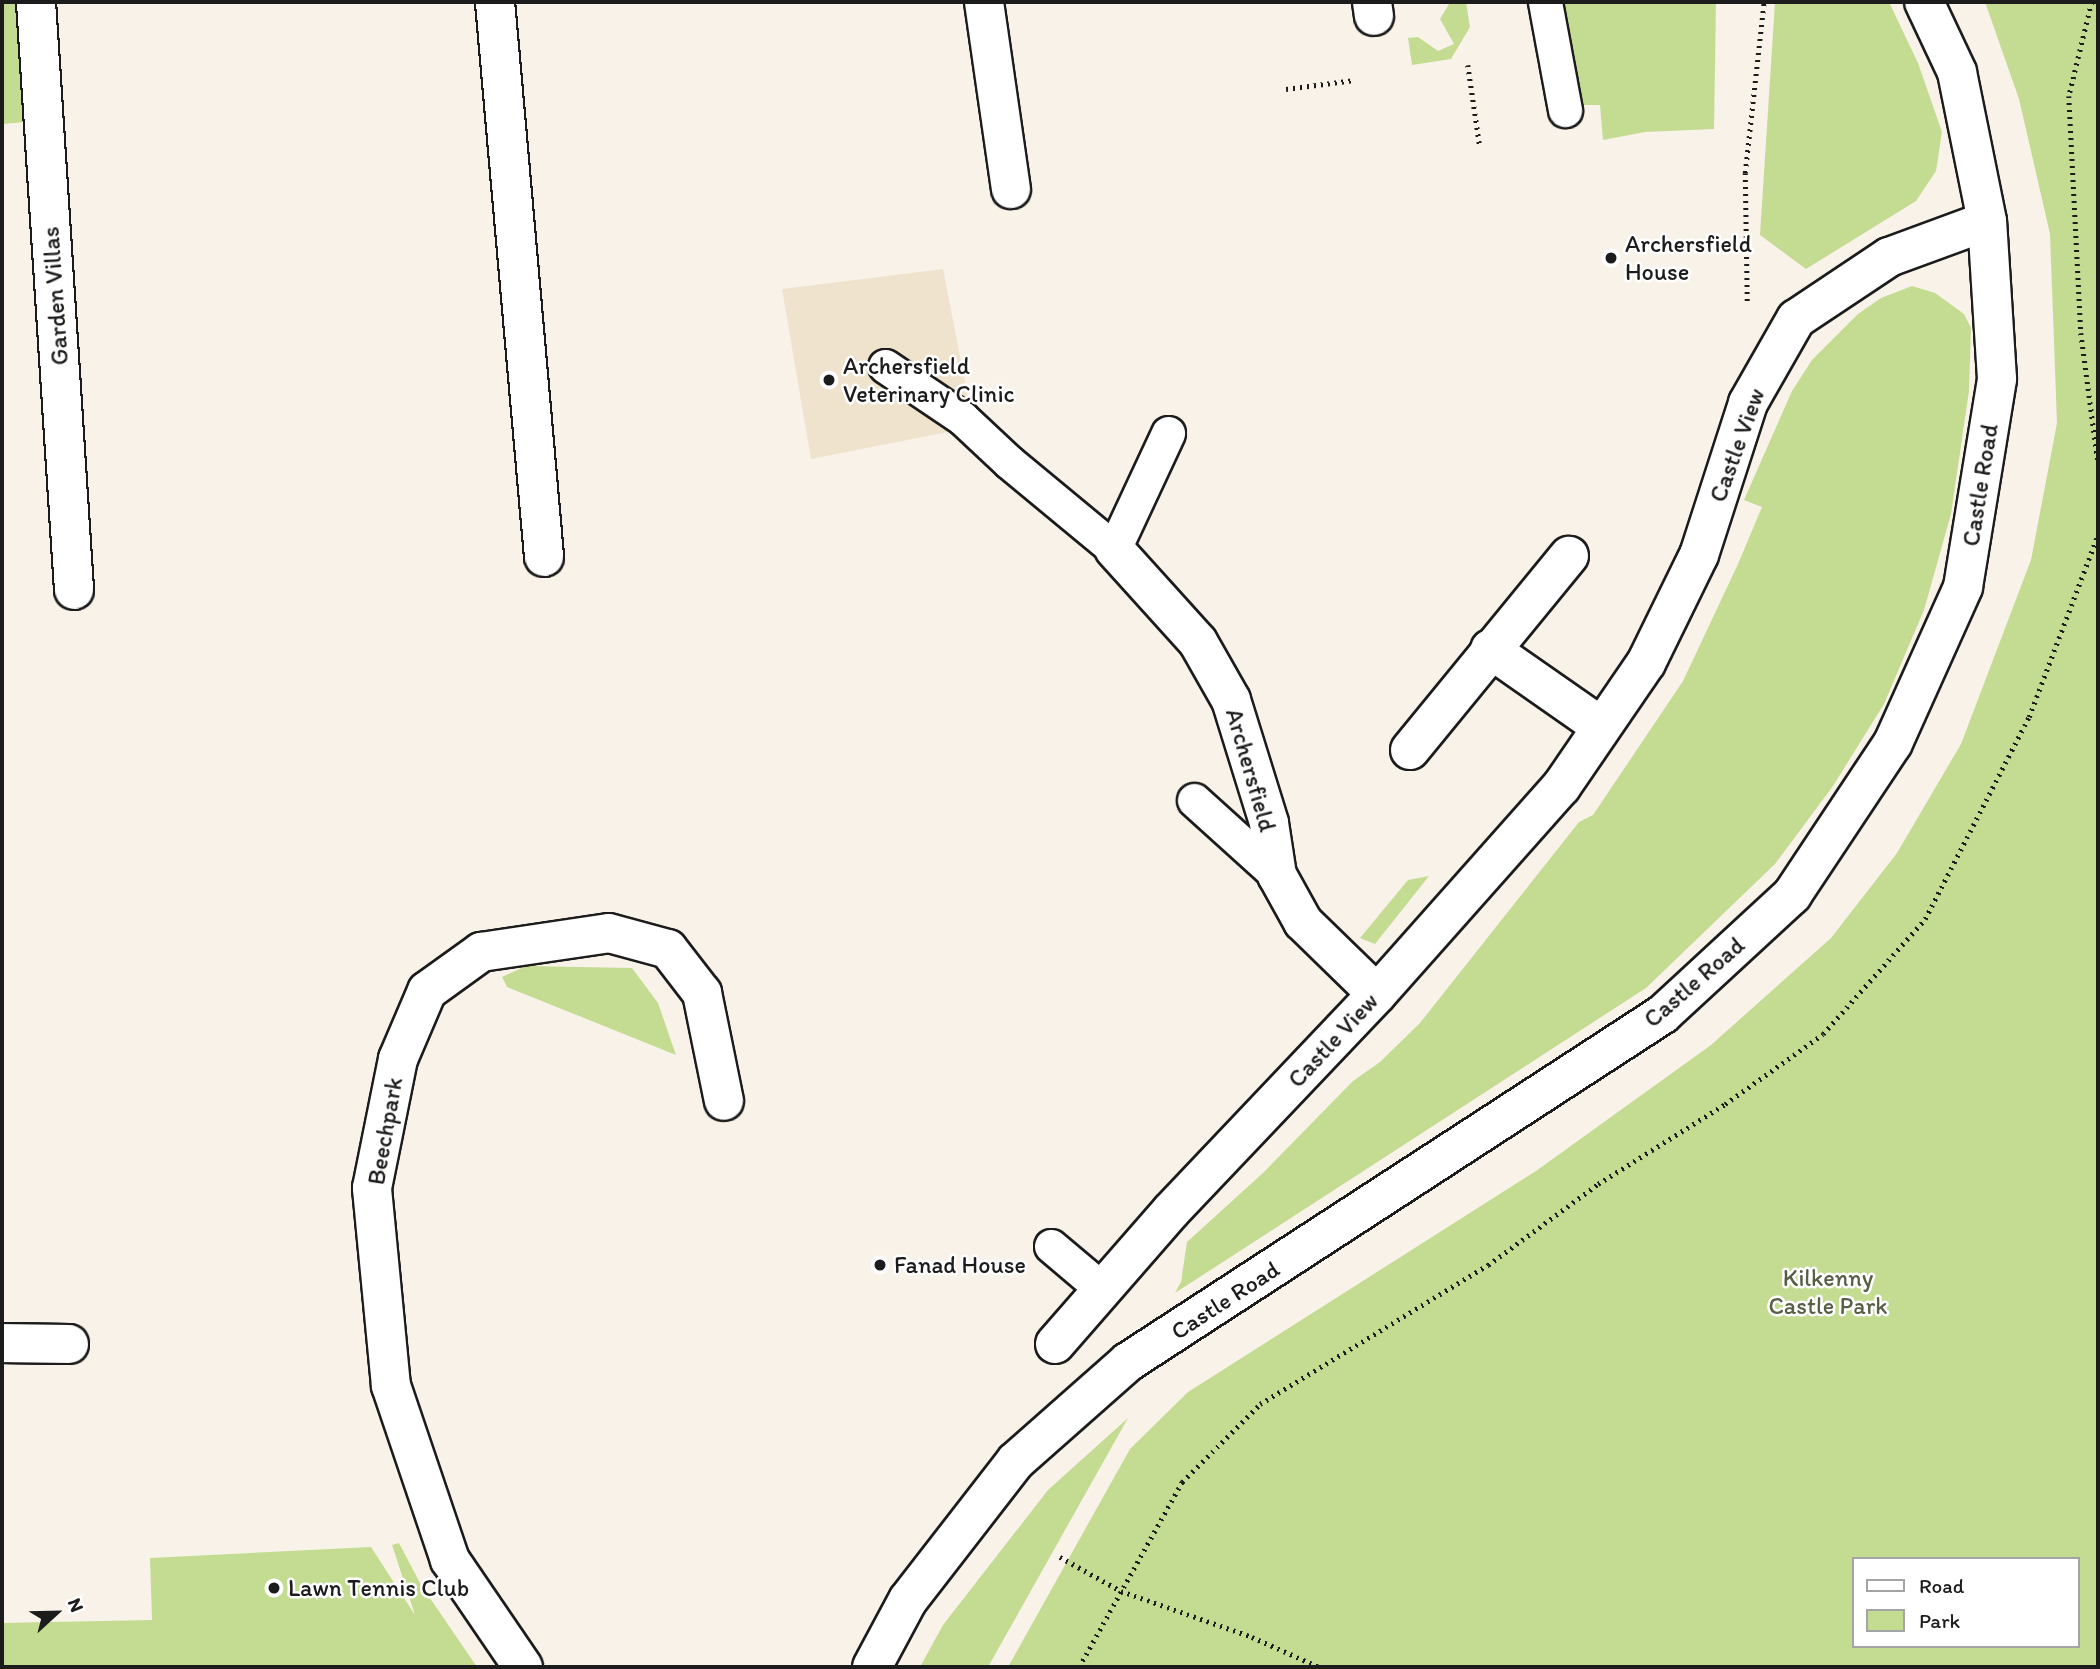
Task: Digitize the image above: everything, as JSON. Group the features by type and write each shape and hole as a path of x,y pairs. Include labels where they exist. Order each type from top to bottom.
{"street":[{"name":"Garden Villas","path":"36,2 74,590"},
{"path":"495,2 544,557"},
{"path":"984,2 1011,189"},
{"name":"Castle Road","path":"872,1667 908,1600 1016,1461 1128,1362 1663,1014 1792,895 1893,743 1963,587 1997,379 1987,221 1957,72 1924,2"},
{"name":"Castle View","path":"1055,1344 1171,1211 1377,994 1561,786 1646,663 1699,555 1748,403 1796,319 1889,257 1987,221"},
{"name":"Archersfield","path":"1114,549 1198,642 1231,700 1269,823 1277,875 1303,922 1377,994"},
{"path":"1410,750 1490,649 1569,556"},
{"path":"1490,649 1602,727"},
{"name":"Beechpark","path":"523,1667 450,1560 391,1386 372,1188 398,1059 426,991 481,952 610,933 668,949 702,993 724,1101"},
{"path":"2,1343 69,1344"}],"lane":[{"path":"1545,2 1565,110"},
{"path":"885,366 962,418 1114,549 1168,433"},
{"path":"1194,800 1277,875"},
{"path":"1051,1246 1103,1290"}],"path":[{"path":"1747,308 1745,173 1764,2"},
{"path":"2092,2 2069,96 2081,333 2098,463"},
{"path":"1468,65 1480,147"},
{"path":"1286,89 1354,80"},
{"path":"1079,1667 1182,1482 1260,1404 1488,1265 1598,1184 1725,1104 1822,1034 1925,919 2029,717 2098,534"},
{"path":"1060,1557 1121,1591 1252,1637 1319,1667"}],"shaded area":[{"path":"943,269 968,397 953,431 811,459 782,289"}],"green space":[{"path":"2,2 19,2 26,122 2,124"},
{"path":"1447,2 1466,2 1470,27 1451,59 1412,65 1408,38 1418,37 1438,51 1454,44 1440,19 1449,4"},
{"path":"1557,2 1716,2 1714,129 1645,132 1603,140 1600,105 1571,105"},
{"path":"1775,2 1889,2 1918,63 1942,132 1936,171 1916,201 1806,269 1760,235"},
{"name":"Kilkenny Castle Park","path":"1985,2 2098,2 2098,1667 1008,1667 1130,1449 1188,1392 1536,1171 1711,1045 1831,938 1897,853 1961,744 2031,560 2057,423 2050,234 2019,99"},
{"path":"1912,286 1935,293 1964,314 1971,328 1969,391 1951,514 1924,610 1884,704 1833,786 1775,864 1646,988 1175,1293 1181,1282 1187,1242 1264,1172 1353,1081 1380,1062 1420,1023 1579,822 1593,815 1683,681 1738,564 1762,507 1744,500 1792,391 1812,360 1858,314 1881,298"},
{"path":"1429,876 1375,944 1360,938 1408,880"},
{"path":"526,966 632,968 658,1003 676,1055 507,987 502,977"},
{"path":"1128,1418 988,1667 920,1667 943,1625 1048,1490"},
{"name":"Lawn Tennis Club","path":"399,1543 421,1585 477,1667 2,1667 2,1623 152,1620 150,1558 371,1547 415,1615 392,1545"}],"place":[{"name":"Archersfield House","path":"1611,258"},
{"name":"Archersfield Veterinary Clinic","path":"829,380"},
{"name":"Fanad House","path":"880,1265"},
{"name":"Lawn Tennis Club","path":"274,1588"}]}
